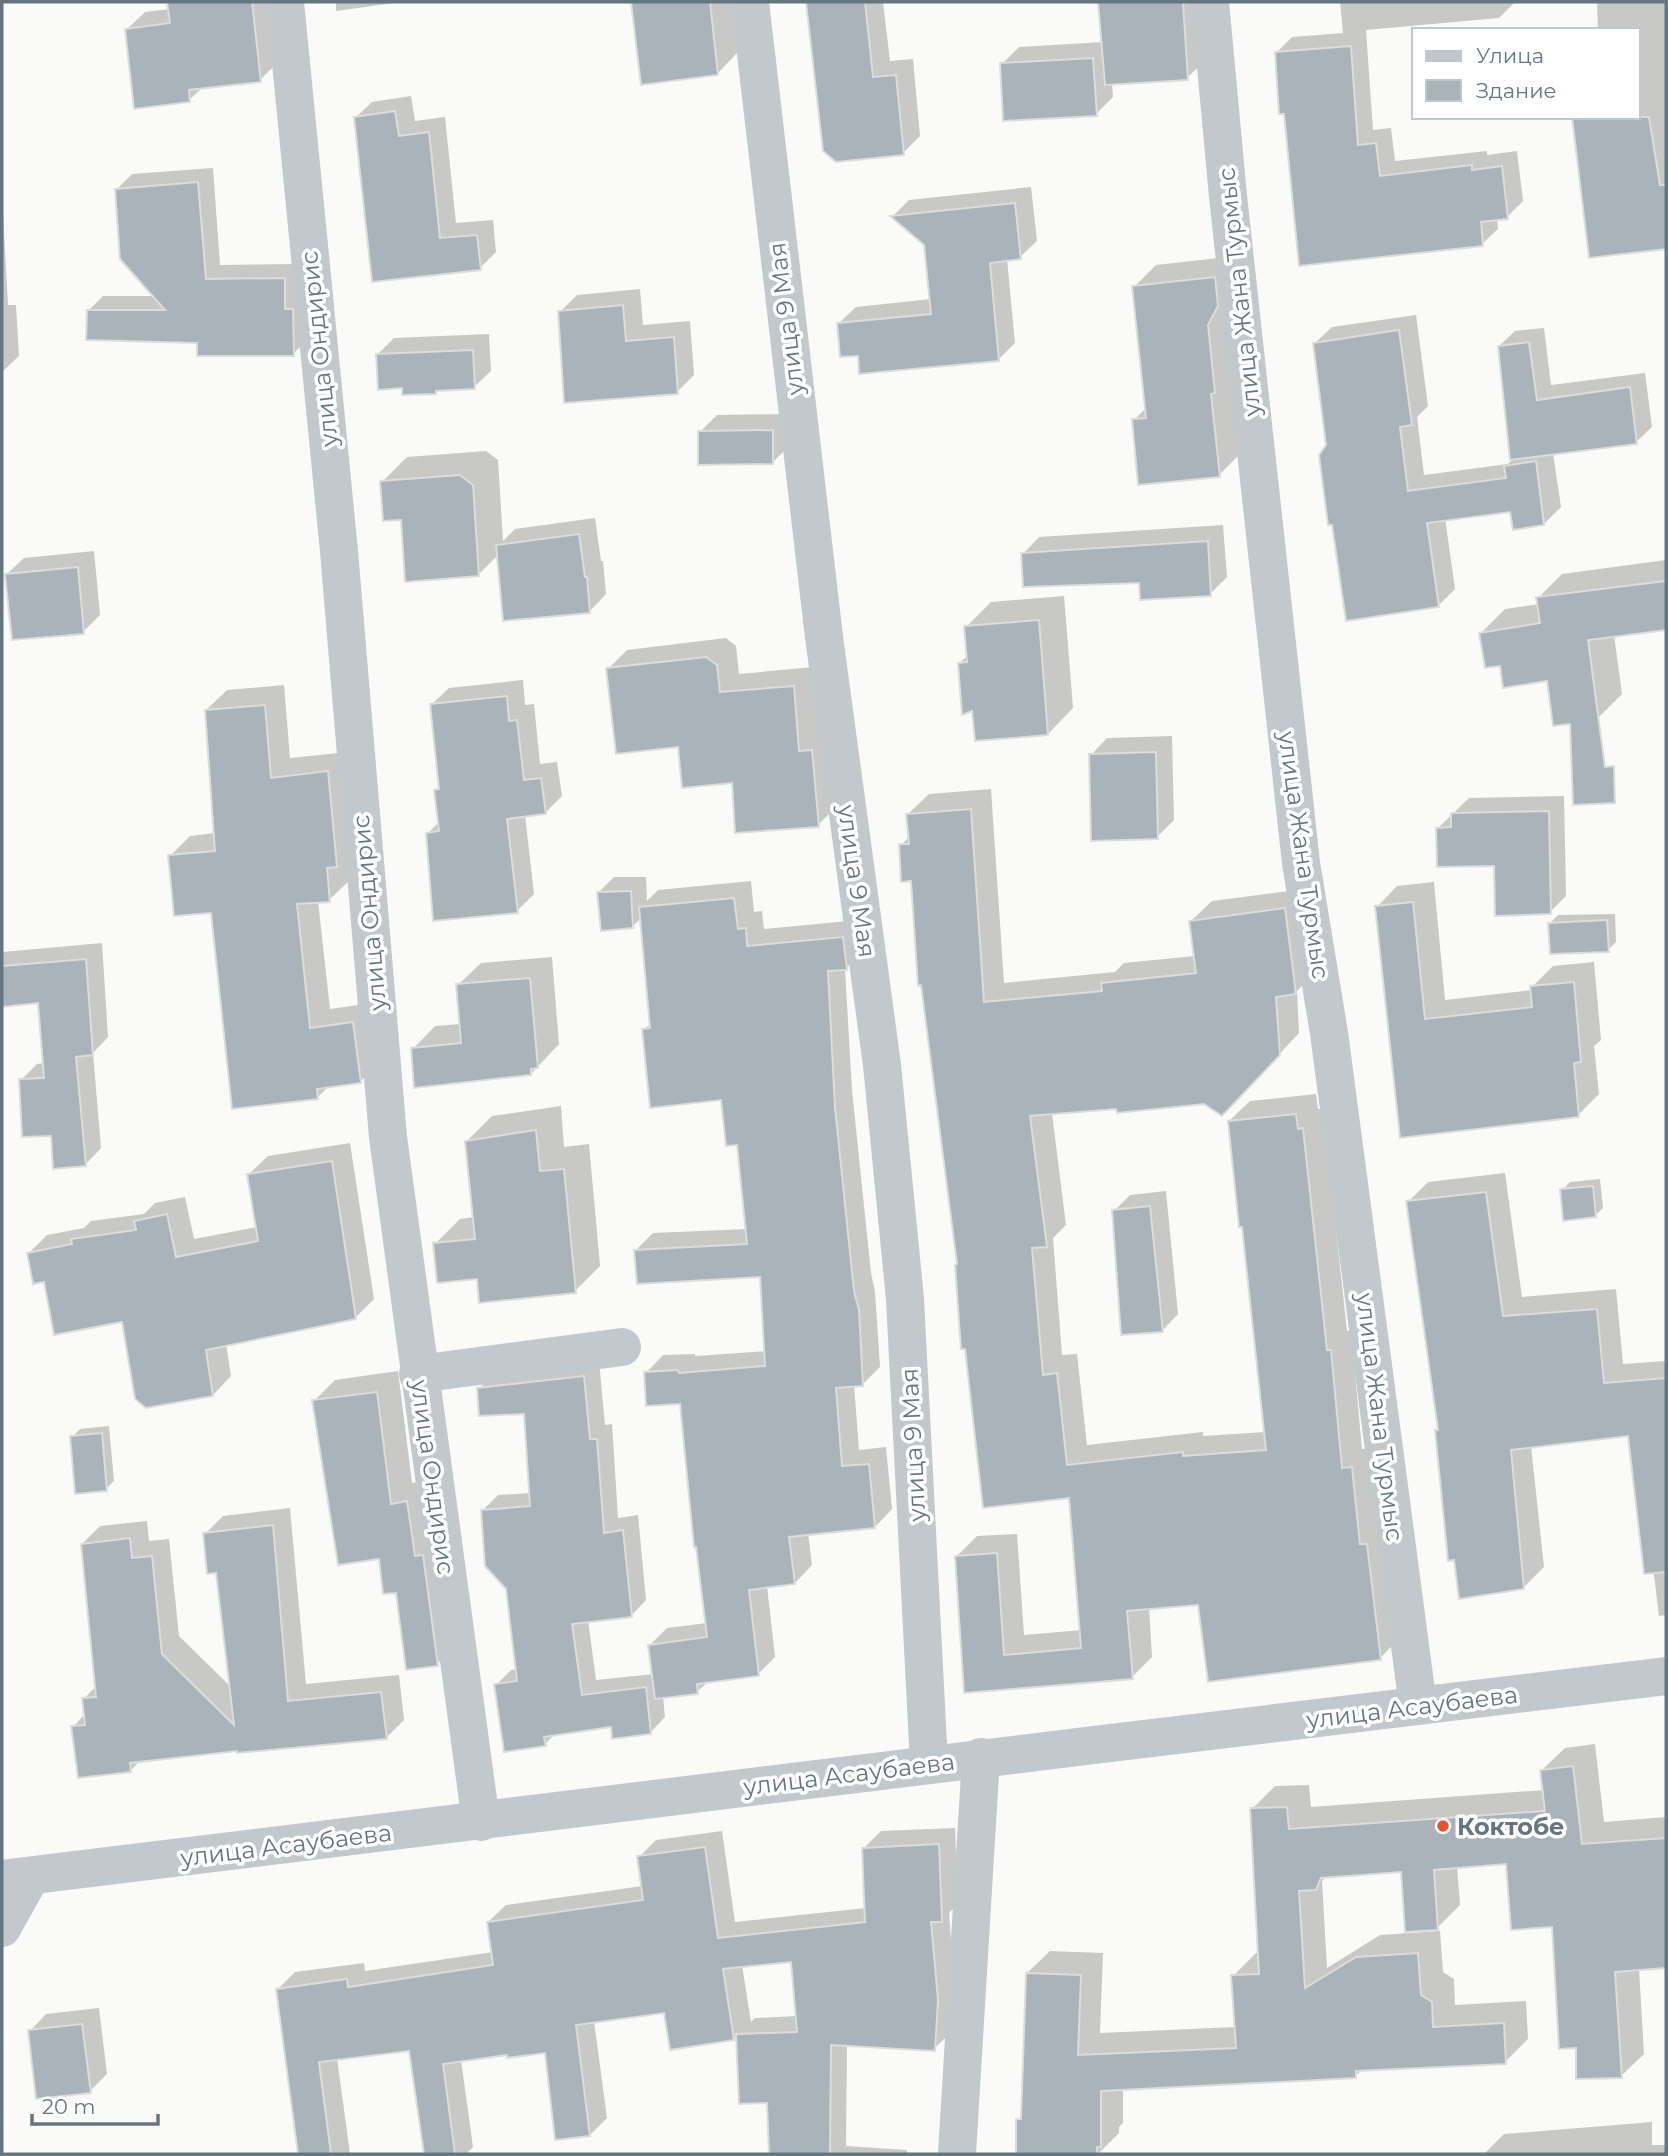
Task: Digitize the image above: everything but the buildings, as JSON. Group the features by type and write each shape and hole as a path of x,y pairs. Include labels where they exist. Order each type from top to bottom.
{"street":[{"name":"улица Ондирис","path":"285,2 338,538 387,1137 481,1822"},
{"name":"улица 9 Мая","path":"750,2 824,637 882,1065 905,1299 929,1764"},
{"name":"улица Жана Турмыс","path":"1210,2 1231,222 1301,863 1331,1047 1418,1706"},
{"path":"418,1374 622,1347"},
{"name":"улица Асаубаева","path":"2,1928 17,1877 1666,1676"},
{"path":"957,2154 981,1758"}],"place":[{"name":"Коктобе","path":"1443,1826"}]}
